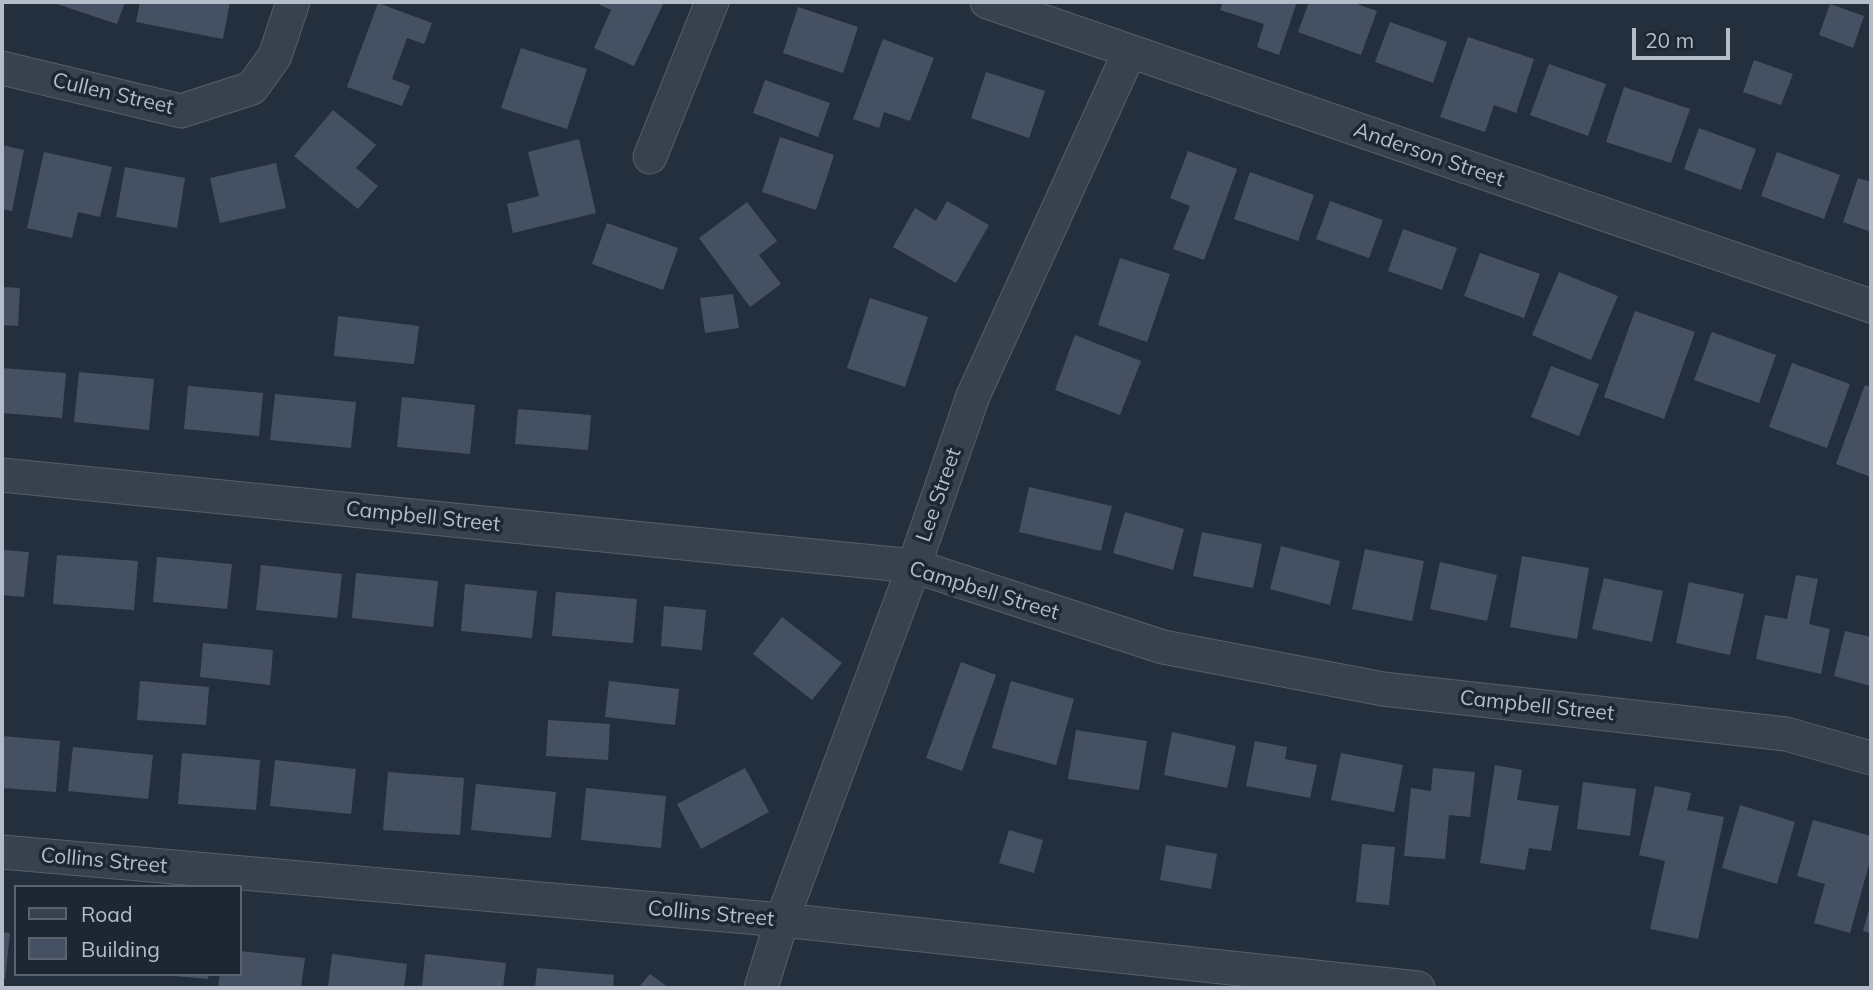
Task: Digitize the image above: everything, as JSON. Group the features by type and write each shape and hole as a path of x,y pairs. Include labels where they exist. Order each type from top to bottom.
{"street":[{"name":"Cullen Street","path":"2,68 181,111 252,88 275,56 293,2"},
{"path":"650,157 712,2"},
{"name":"Anderson Street","path":"987,2 1871,306"},
{"name":"Lee Street","path":"761,988 782,920 914,566 973,396 1129,52"},
{"name":"Campbell Street","path":"2,475 914,566 1163,647 1382,689 1786,734 1871,758"},
{"name":"Collins Street","path":"2,852 782,920 1418,988"}],"building":[{"path":"51,2 125,2 117,24"},
{"path":"140,2 230,2 223,39 136,22"},
{"path":"594,2 664,2 634,66 594,48 611,10"},
{"path":"1223,2 1297,2 1279,55 1257,47 1264,24 1220,10"},
{"path":"1309,2 1351,2 1377,11 1361,55 1298,32"},
{"path":"378,3 432,23 424,44 407,38 392,79 410,86 402,106 347,87"},
{"path":"1830,4 1864,16 1853,48 1819,35"},
{"path":"798,7 858,27 843,73 783,53"},
{"path":"1390,22 1447,42 1433,83 1375,62"},
{"path":"1468,37 1534,59 1516,113 1494,105 1485,132 1440,117"},
{"path":"883,39 934,58 910,121 884,112 879,128 853,119"},
{"path":"521,48 587,69 567,129 501,108"},
{"path":"1754,60 1793,74 1781,105 1743,92"},
{"path":"1549,64 1606,84 1588,136 1530,115"},
{"path":"986,72 1045,91 1029,138 971,118"},
{"path":"765,80 830,103 818,137 753,113"},
{"path":"1624,87 1690,109 1671,163 1606,142"},
{"path":"333,110 376,145 356,168 378,186 358,209 294,156"},
{"path":"1699,128 1756,149 1741,190 1684,169"},
{"path":"780,137 834,155 816,210 762,192"},
{"path":"579,139 596,213 513,233 507,204 539,196 528,152"},
{"path":"2,145 24,150 12,211 2,209"},
{"path":"1188,151 1237,169 1204,260 1173,249 1190,206 1170,198"},
{"path":"44,152 112,167 100,217 78,212 72,238 27,228"},
{"path":"1777,152 1840,175 1824,219 1761,196"},
{"path":"276,163 286,208 220,223 210,178"},
{"path":"125,167 185,178 177,228 116,217"},
{"path":"1250,172 1314,195 1298,241 1234,219"},
{"path":"1858,178 1871,182 1871,232 1843,222"},
{"path":"947,201 989,225 956,283 893,247 915,208 936,221"},
{"path":"1330,201 1383,220 1369,258 1316,239"},
{"path":"747,202 777,241 759,255 781,284 750,307 699,238"},
{"path":"607,223 678,248 663,290 592,264"},
{"path":"1403,229 1457,248 1442,290 1388,271"},
{"path":"1480,253 1540,274 1524,318 1464,296"},
{"path":"1120,258 1170,274 1147,342 1098,325"},
{"path":"1559,272 1618,296 1591,360 1532,335"},
{"path":"2,287 20,288 18,326 2,325"},
{"path":"733,294 739,328 705,333 700,298"},
{"path":"870,298 928,317 905,387 847,368"},
{"path":"1635,311 1695,332 1664,419 1604,397"},
{"path":"338,316 419,326 414,364 334,356"},
{"path":"1712,332 1776,355 1759,403 1694,380"},
{"path":"1075,335 1141,361 1120,415 1055,390"},
{"path":"1792,363 1850,384 1827,448 1769,427"},
{"path":"1551,366 1599,384 1579,436 1531,417"},
{"path":"2,368 66,373 62,418 2,413"},
{"path":"79,372 154,379 149,430 74,422"},
{"path":"1865,385 1871,387 1871,477 1836,464"},
{"path":"188,386 263,393 259,436 184,429"},
{"path":"275,394 356,402 351,448 270,440"},
{"path":"402,397 475,405 470,454 397,447"},
{"path":"518,409 591,415 588,450 515,444"},
{"path":"1029,487 1112,506 1101,551 1019,532"},
{"path":"1125,512 1184,529 1173,570 1113,553"},
{"path":"1202,532 1262,544 1253,588 1193,576"},
{"path":"1281,546 1340,561 1330,605 1270,589"},
{"path":"1365,549 1424,561 1412,621 1352,609"},
{"path":"2,550 29,552 24,597 2,595"},
{"path":"57,555 138,561 134,610 53,604"},
{"path":"1522,556 1589,568 1577,639 1510,627"},
{"path":"157,557 232,564 227,609 153,602"},
{"path":"1440,562 1497,575 1487,621 1430,609"},
{"path":"261,565 342,574 337,618 256,610"},
{"path":"356,573 438,581 433,627 352,618"},
{"path":"1796,575 1818,579 1809,624 1830,629 1821,674 1756,659 1765,615 1787,619"},
{"path":"1604,578 1663,591 1652,642 1592,629"},
{"path":"1689,582 1744,594 1730,655 1676,643"},
{"path":"465,584 537,591 532,638 461,631"},
{"path":"556,592 637,599 633,643 552,636"},
{"path":"664,606 706,610 702,650 661,646"},
{"path":"782,617 842,663 812,700 753,654"},
{"path":"1845,631 1871,637 1871,686 1834,676"},
{"path":"203,643 273,650 270,685 200,677"},
{"path":"961,662 996,675 962,771 926,758"},
{"path":"140,681 209,687 206,725 137,720"},
{"path":"609,681 679,689 675,725 605,717"},
{"path":"1011,681 1074,699 1056,765 992,748"},
{"path":"548,720 610,724 608,760 546,756"},
{"path":"1076,730 1147,741 1139,790 1068,779"},
{"path":"1172,732 1236,746 1227,788 1164,775"},
{"path":"2,736 60,741 56,792 2,788"},
{"path":"1255,741 1287,747 1285,759 1317,765 1310,798 1246,786"},
{"path":"73,747 153,755 148,799 68,791"},
{"path":"182,753 260,760 256,810 178,804"},
{"path":"1341,753 1403,765 1394,812 1331,800"},
{"path":"275,760 356,769 351,814 270,806"},
{"path":"1495,765 1522,770 1517,800 1559,806 1551,851 1529,848 1525,870 1480,863"},
{"path":"745,768 769,812 701,849 677,804"},
{"path":"1433,768 1475,772 1470,817 1449,815 1445,859 1404,856 1411,788 1431,791"},
{"path":"388,772 464,778 460,835 383,830"},
{"path":"1583,782 1636,789 1630,836 1577,829"},
{"path":"476,784 556,792 551,838 471,830"},
{"path":"1655,786 1691,793 1687,810 1724,817 1698,939 1650,929 1665,861 1639,855"},
{"path":"586,788 666,796 661,848 581,840"},
{"path":"1740,805 1795,822 1777,884 1722,868"},
{"path":"1813,820 1871,836 1871,857 1850,933 1814,923 1825,884 1797,876"},
{"path":"1009,830 1043,840 1034,873 999,863"},
{"path":"1362,844 1395,847 1389,905 1356,902"},
{"path":"1166,845 1217,854 1211,889 1160,880"},
{"path":"1871,903 1871,933 1863,931"},
{"path":"2,932 10,933 5,979 2,979"},
{"path":"242,951 305,958 301,988 218,988 220,976 242,976"},
{"path":"332,954 407,964 404,988 328,988"},
{"path":"425,954 506,963 503,988 422,988"},
{"path":"537,968 614,975 613,988 535,988"},
{"path":"650,974 669,988 638,988"},
{"path":"174,976 209,976 208,979"}]}
